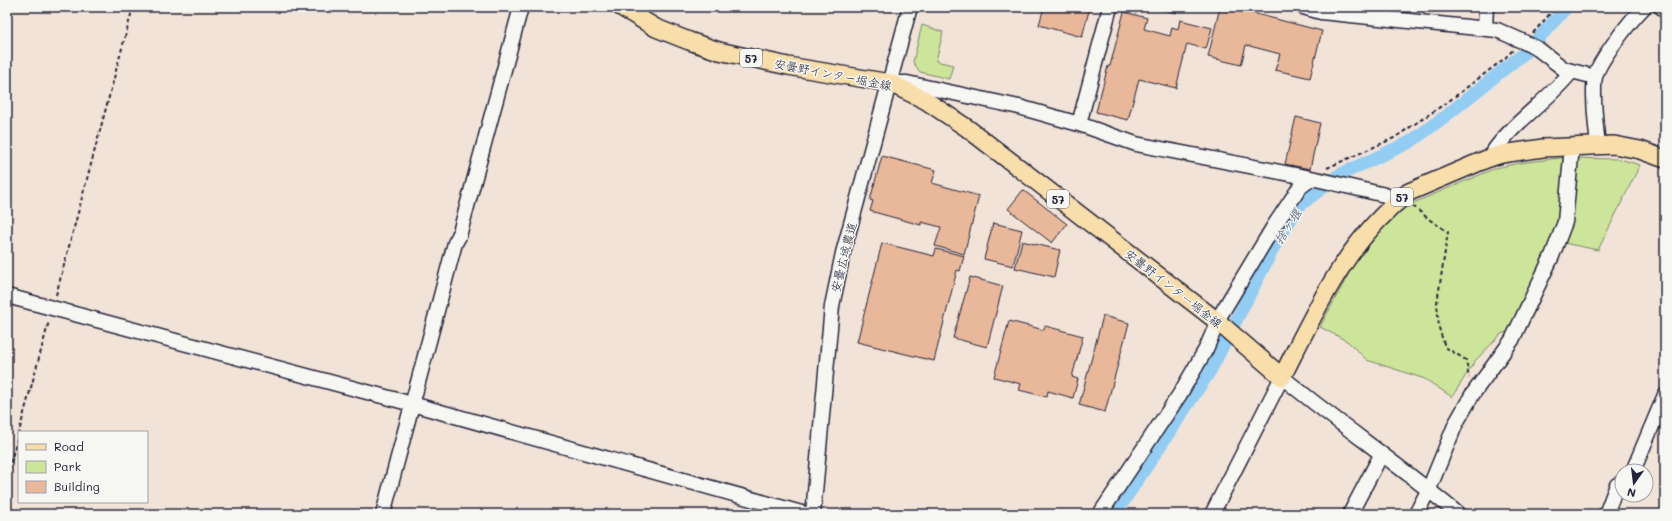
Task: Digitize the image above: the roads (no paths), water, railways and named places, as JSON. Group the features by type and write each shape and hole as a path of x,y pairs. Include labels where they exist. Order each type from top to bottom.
{"main road":[{"name":"安曇野インター堀金線","path":"621,7 656,28 689,42 788,66 890,83 925,100 967,128 1219,323 1282,377"},
{"name":"57","path":"1282,377 1333,278 1346,258 1372,226 1405,203 1409,192 1489,158 1502,154 1543,148 1614,145 1628,147 1665,160"}],"street":[{"path":"384,514 455,243 459,236 521,7"},
{"name":"安曇広域農道","path":"813,514 832,306 843,253 910,7"},
{"path":"1078,124 1110,7"},
{"path":"1303,7 1321,12 1485,28 1508,34 1527,44 1570,72 1595,77"},
{"path":"1485,28 1486,7"},
{"path":"1598,145 1594,85 1595,77 1605,55 1644,7"},
{"path":"1661,7 1665,10"},
{"path":"1489,158 1494,150 1518,123 1570,72"},
{"path":"890,83 907,83 934,88 1019,107 1078,124 1136,144 1316,176 1337,184 1385,194 1405,203"},
{"path":"1416,514 1429,489 1456,423 1472,395 1512,340 1552,256 1565,222 1572,146"},
{"path":"1100,514 1180,394 1206,349 1250,263 1300,187 1316,176"},
{"path":"7,296 412,404 805,514"},
{"path":"1212,514 1282,377 1381,455 1429,489 1458,514"},
{"path":"1636,463 1665,395"},
{"path":"1350,514 1381,455"},
{"path":"1606,514 1614,493"}],"waterway":[{"name":"捨ヶ堰","path":"1115,514 1210,371 1278,239 1300,205 1339,175 1410,142 1443,118 1527,51 1567,7"}]}
